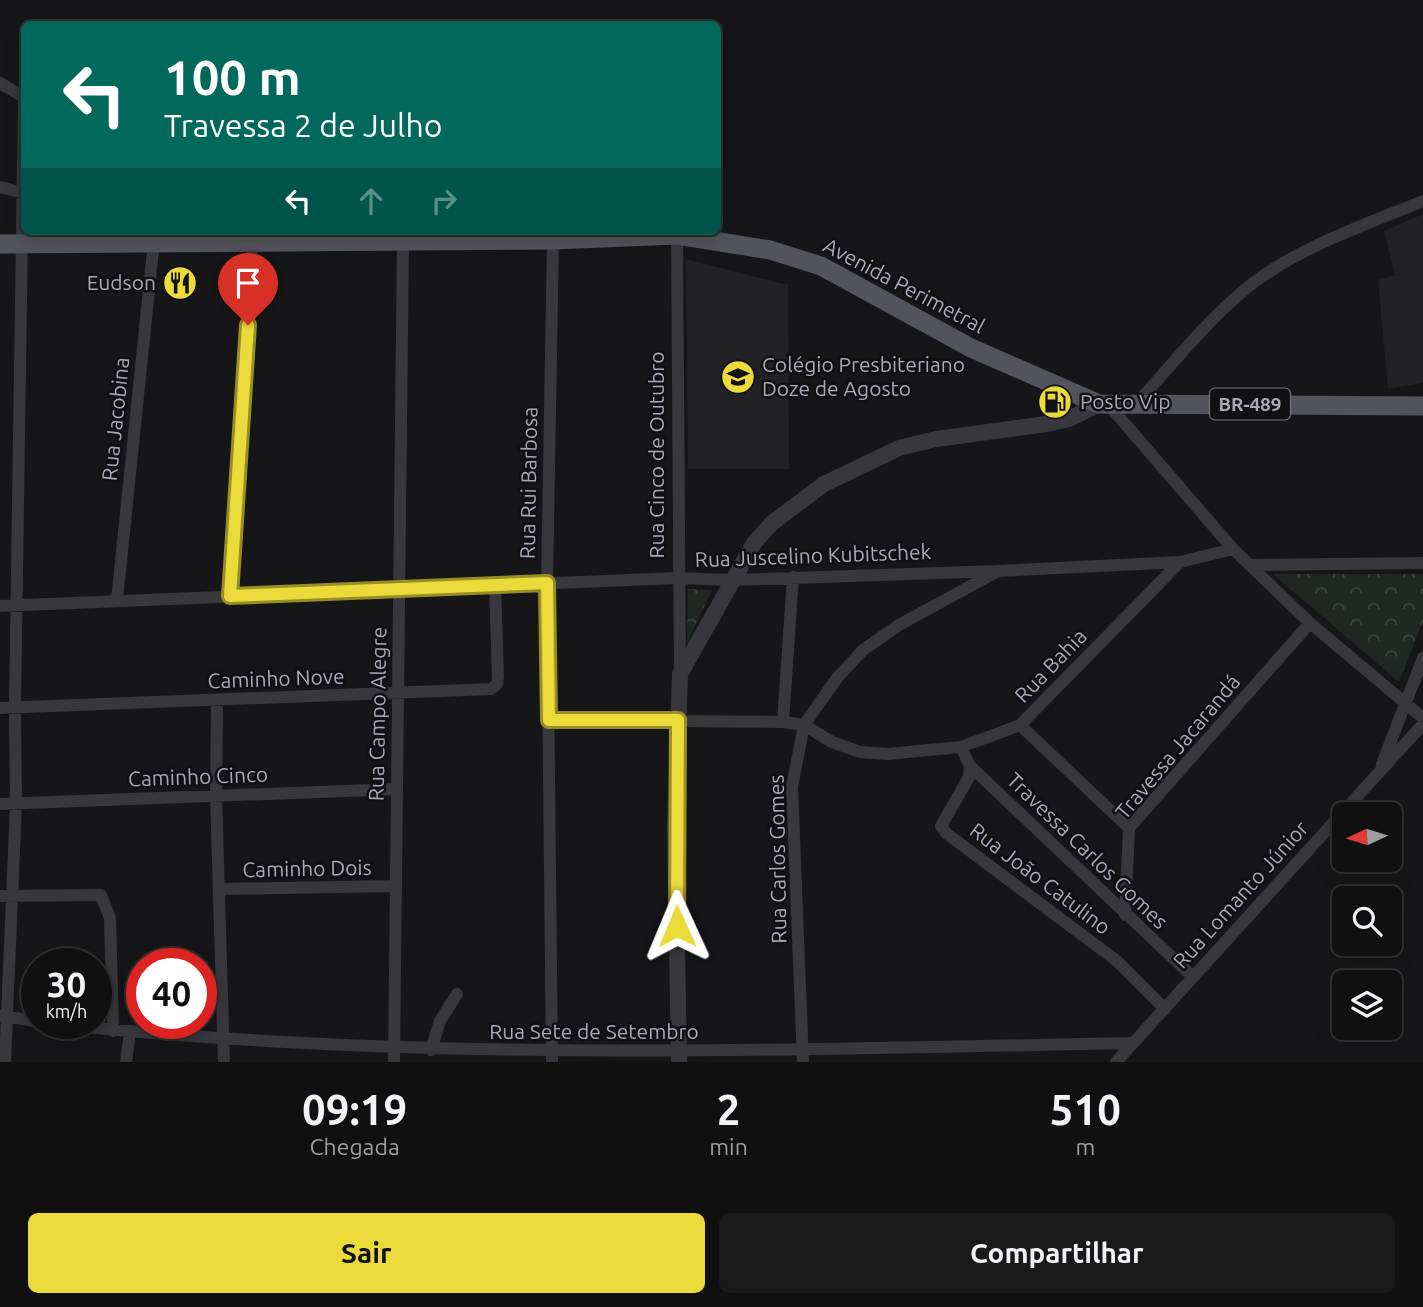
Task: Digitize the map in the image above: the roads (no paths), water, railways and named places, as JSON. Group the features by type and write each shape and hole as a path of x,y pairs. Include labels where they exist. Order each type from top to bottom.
{"main road":[{"name":"Avenida Perimetral","path":"10,244 154,242 253,237 403,241 553,240 677,235 770,250 821,266 971,348 1104,404 1423,403"}],"street":[{"path":"0,83 21,95"},
{"path":"0,187 21,192"},
{"path":"5,1062 3,1017 6,896 16,804 16,605 10,244 21,201"},
{"path":"1136,404 1203,329 1243,290 1303,254 1423,201"},
{"path":"136,235 154,242"},
{"name":"Rua Cinco de Outubro","path":"677,235 680,674 675,825 678,1057"},
{"path":"230,596 253,237"},
{"name":"Rua Rui Barbosa","path":"552,1056 547,583 553,240"},
{"name":"Rua Campo Alegre","path":"394,1056 403,241"},
{"name":"Rua Jacobina","path":"117,600 154,242"},
{"path":"1104,404 1233,549 1310,622 1423,718"},
{"name":"Rua Cinco de Outubro","path":"680,674 731,580 772,523 824,484 899,448 936,439 1069,419 1104,404"},
{"name":"Rua Carlos Gomes","path":"803,1056 792,787 804,725 831,685 863,650 899,625 998,570 1180,562 1233,549"},
{"name":"Rua Bahia","path":"549,720 783,722 804,725 832,742 860,752 887,754 961,747 1020,725 1180,562"},
{"path":"1251,565 1423,563"},
{"name":"Rua Juscelino Kubitschek","path":"0,606 678,578 731,580 998,570"},
{"path":"783,722 793,578"},
{"name":"Caminho Nove","path":"0,708 480,691 497,684 495,586"},
{"name":"Travessa Jacarandá","path":"1125,915 1129,828 1310,622"},
{"path":"1379,771 1423,658"},
{"path":"216,701 224,1062"},
{"name":"Rua Lomanto Júnior","path":"1116,1062 1423,724"},
{"path":"1020,725 1129,828"},
{"name":"Travessa Carlos Gomes","path":"961,747 970,766 1192,977"},
{"name":"Rua João Catulino","path":"970,766 969,777 941,826 946,833 1117,961 1165,1009"},
{"name":"Caminho Cinco","path":"0,804 397,789"},
{"name":"Caminho Dois","path":"219,890 396,886"},
{"path":"6,896 101,895 110,918 113,1031"},
{"path":"431,1050 440,1021 457,994"},
{"path":"3,1017 21,1019"},
{"name":"Rua Sete de Setembro","path":"113,1031 126,1032"},
{"path":"126,1062 129,1039"},
{"name":"Rua Sete de Setembro","path":"217,1039 394,1056 431,1050 552,1056 803,1056 1133,1043"}],"place":[{"name":"Eudson","path":"180,283"},
{"name":"Colégio Presbiteriano Doze de Agosto","path":"738,377"},
{"name":"Posto Vip","path":"1055,402"}]}
